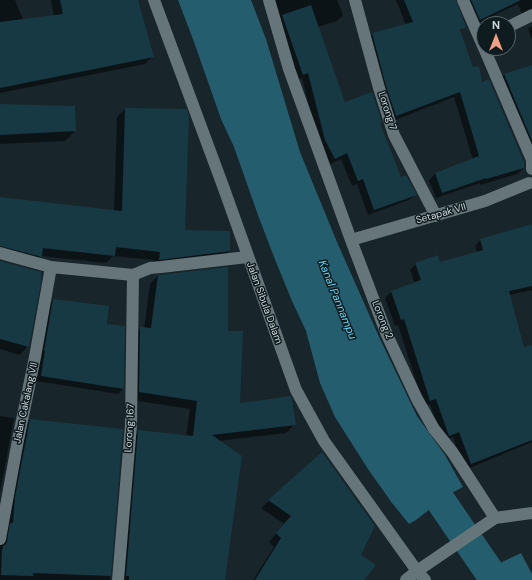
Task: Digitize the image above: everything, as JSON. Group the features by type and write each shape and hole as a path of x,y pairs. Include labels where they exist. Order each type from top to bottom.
{"street":[{"name":"Jalan Sibula Dalam","path":"154,0 296,390 324,441 421,575"},
{"name":"Lorong 2","path":"269,0 289,69 387,335 417,399 434,428 453,453 495,518"},
{"name":"Lorong 7","path":"355,0 379,88 394,135 436,216"},
{"path":"463,0 476,29"},
{"path":"516,23 532,15"},
{"path":"488,56 532,160 531,187"},
{"name":"Setapak VII","path":"351,240 531,187"},
{"path":"0,253 51,267 133,275 150,268 247,257"},
{"name":"Jalan Cakalang VII","path":"0,539 51,267"},
{"name":"Lorong 167","path":"118,580 131,425 133,275"},
{"path":"406,580 421,575 438,557 495,518 532,513"}],"water":[{"path":"178,0 251,0 266,39 300,152 337,242 380,339 417,416 445,455 463,487 448,495 409,524 368,469 335,417 320,383 306,331 276,262 234,147 221,119"},
{"path":"521,553 532,574 532,580 480,580 502,562"}],"building":[{"path":"60,0 138,0 154,57 0,88 0,22 63,14"},
{"path":"404,0 456,0 466,27 460,30 473,67 479,66 482,82 489,79 524,162 524,168 486,178 442,193 435,173 479,156 460,92 396,116 386,86 372,33 413,22"},
{"path":"471,0 521,0 488,16 478,16"},
{"path":"311,5 345,102 372,92 382,122 380,123 401,177 406,175 417,195 374,210 363,179 358,181 347,153 335,159 325,140 308,73 303,75 282,15"},
{"path":"532,65 532,141 504,74"},
{"path":"0,104 75,106 76,131 0,135"},
{"path":"125,108 187,109 189,116 185,230 230,231 230,251 159,260 160,252 116,247 115,256 43,248 42,257 0,246 0,197 122,211"},
{"path":"532,224 532,286 509,291 524,347 532,345 532,440 471,464 459,432 449,436 436,399 430,401 404,319 401,320 391,291 421,280 415,263 438,255 440,262 483,250 480,239"},
{"path":"0,261 41,272 41,283 29,347 0,339"},
{"path":"228,267 228,331 243,331 240,403 291,396 296,425 212,435 242,456 225,580 129,580 129,576 126,576 138,430 193,436 197,401 139,392 140,327 151,328 158,275"},
{"path":"53,299 109,306 107,324 125,326 124,389 41,376"},
{"path":"30,419 123,429 111,576 33,573 33,576 1,575 2,549 7,541 10,523 13,523 15,497"},
{"path":"322,452 375,526 361,555 376,565 364,580 255,580 281,538 276,533 291,516 268,500"}],"waterway":[{"name":"Kanal Pannampu","path":"418,468 495,580"}]}
